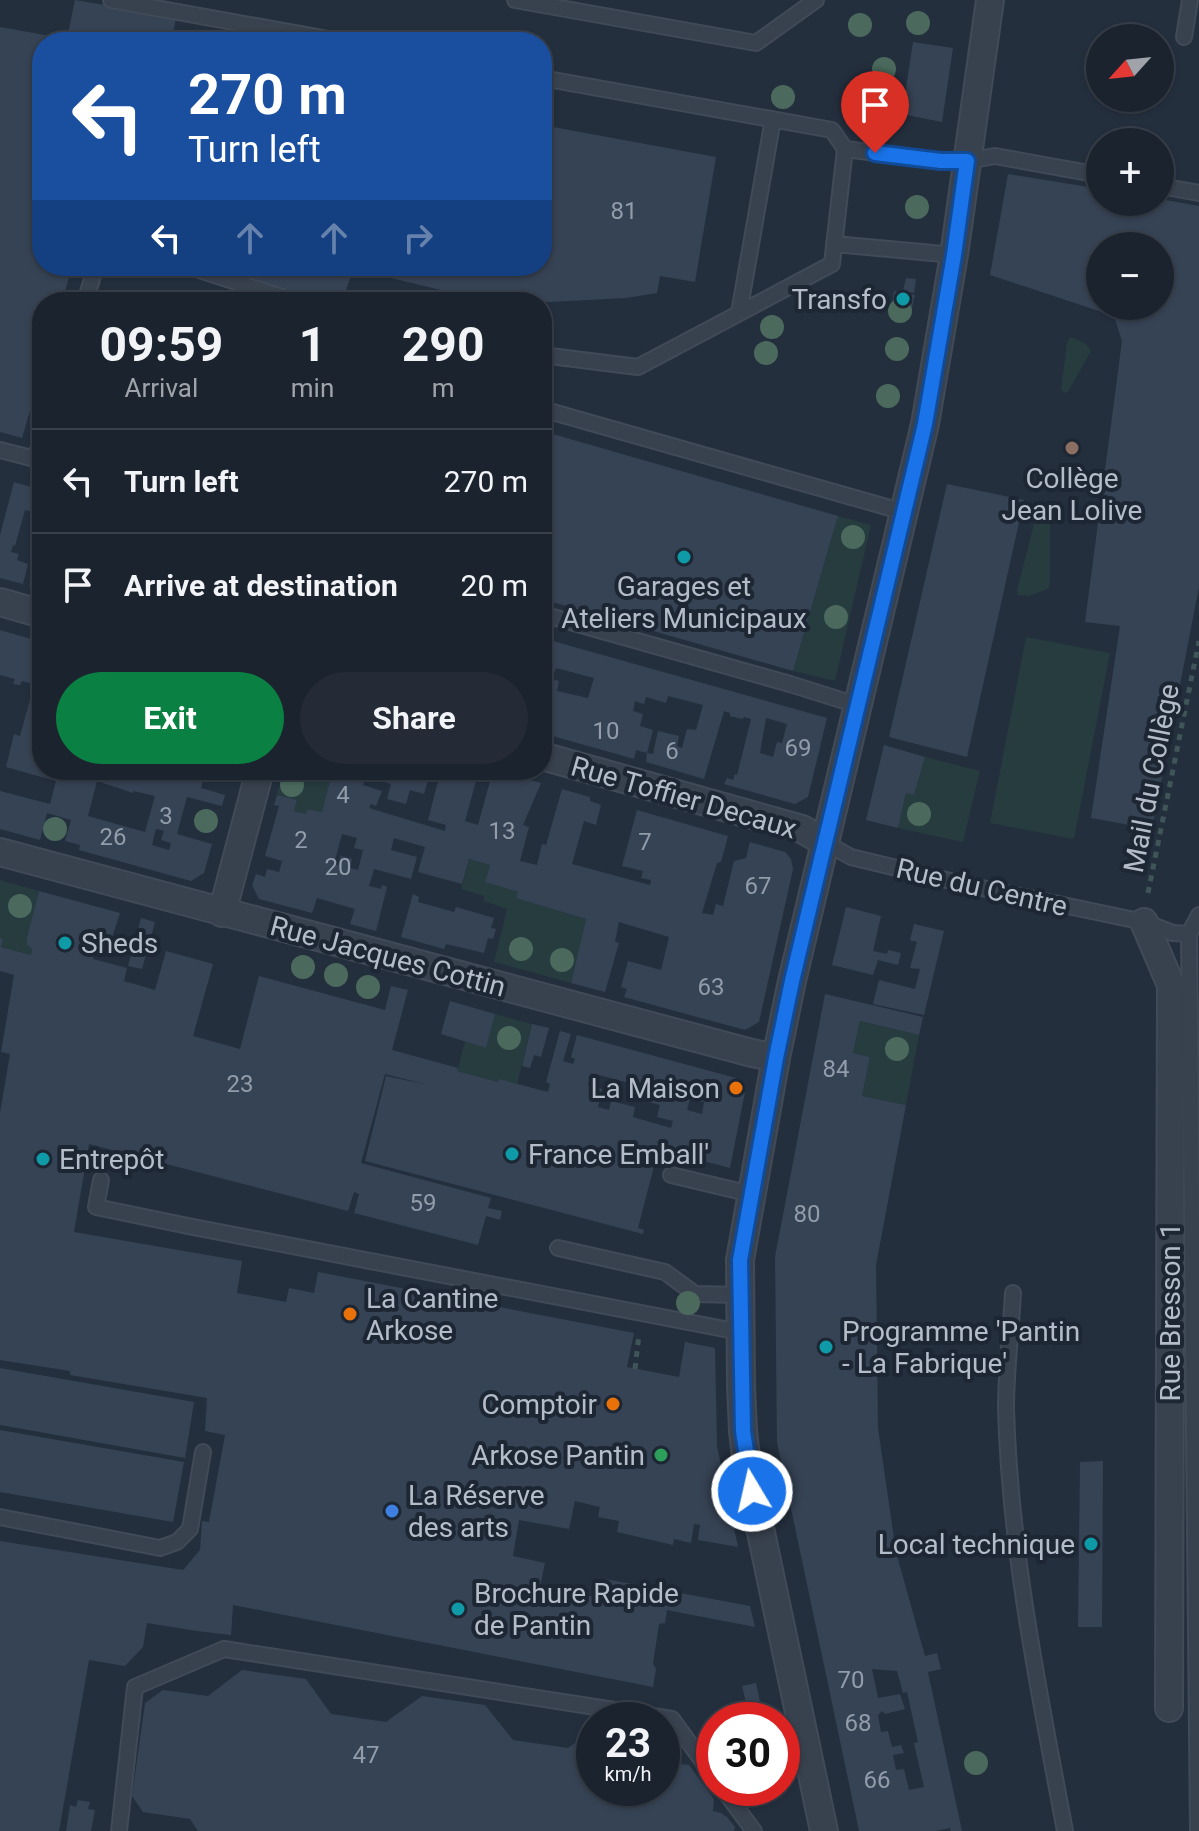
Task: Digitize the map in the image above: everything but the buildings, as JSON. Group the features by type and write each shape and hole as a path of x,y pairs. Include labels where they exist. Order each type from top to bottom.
{"street":[{"path":"824,1831 747,1466 743,1431 740,1260 776,1058 824,842 925,424 954,255 990,0"},
{"path":"0,602 32,611"},
{"name":"Rue Toffier Decaux","path":"552,759 802,829 824,842"},
{"path":"222,913 257,780"},
{"name":"Rue Jacques Cottin","path":"0,852 776,1058"},
{"name":"Rue Bresson 1","path":"1144,922 1171,985 1169,1708"}],"lane":[{"path":"111,0 289,32"},
{"path":"515,0 756,43 816,0"},
{"path":"1184,37 1190,0"},
{"path":"552,80 832,130 845,149 832,264 638,367 552,356"},
{"path":"739,313 773,119"},
{"path":"845,149 941,161 995,156 1086,172"},
{"path":"1174,189 1199,193"},
{"path":"834,244 954,255"},
{"path":"218,276 266,292"},
{"path":"552,412 904,512"},
{"path":"0,450 32,458"},
{"path":"552,617 857,705"},
{"name":"Rue du Centre","path":"824,842 851,857 1144,922 1173,933 1189,934"},
{"path":"1198,1831 1189,934 1199,915"},
{"path":"671,1175 751,1194"},
{"path":"101,1180 96,1207 740,1332"},
{"path":"558,1248 665,1272 695,1294 739,1295"},
{"path":"1013,1293 1006,1407 1019,1563 1065,1831"},
{"path":"0,1517 160,1548 177,1542 190,1529 203,1452"},
{"path":"119,1831 135,1687 224,1649 672,1719 696,1752"},
{"path":"735,1806 754,1831"}],"path":[{"name":"Mail du Collège","path":"1144,922 1199,641"},
{"path":"635,1369 641,1313"}],"green space":[{"path":"1072,337 1087,345 1091,351 1068,392 1064,393 1061,389 1067,343"},
{"path":"1043,514 1049,514 1050,519 1050,583 1048,589 1029,596 1018,595 1034,524"},
{"path":"838,516 871,525 835,681 793,671"},
{"path":"1026,637 1110,653 1074,839 990,823"},
{"path":"925,757 980,771 963,842 898,828 906,793 914,794"},
{"path":"281,780 330,780 322,812 307,809 306,814 294,811 297,800 277,795"},
{"path":"469,859 490,865 485,882 518,892 517,898 586,919 571,983 494,962 507,909 484,901 484,896 461,889"},
{"path":"0,880 39,891 27,945 32,949 31,955 1,947"},
{"path":"495,1014 532,1024 517,1084 457,1071 465,1042 486,1047"},
{"path":"860,1021 919,1035 906,1105 862,1096 870,1057 853,1053"}],"place":[{"name":"Transfo","path":"903,299"},
{"name":"Collège Jean Lolive","path":"1072,448"},
{"name":"Garages et Ateliers Municipaux","path":"684,557"},
{"name":"Sheds","path":"65,943"},
{"name":"La Maison","path":"736,1088"},
{"name":"France Emball'","path":"512,1154"},
{"name":"Entrepôt","path":"43,1159"},
{"name":"La Cantine Arkose","path":"350,1314"},
{"name":"Programme 'Pantin - La Fabrique'","path":"826,1347"},
{"name":"Comptoir","path":"613,1404"},
{"name":"Arkose Pantin","path":"661,1455"},
{"name":"La Réserve des arts","path":"392,1511"},
{"name":"Local technique","path":"1091,1544"},
{"name":"Brochure Rapide de Pantin","path":"458,1609"}],"route":[{"path":"752,1491 743,1431 739,1295 740,1260 748,1210 792,981 925,424 967,161 875,153"}]}
